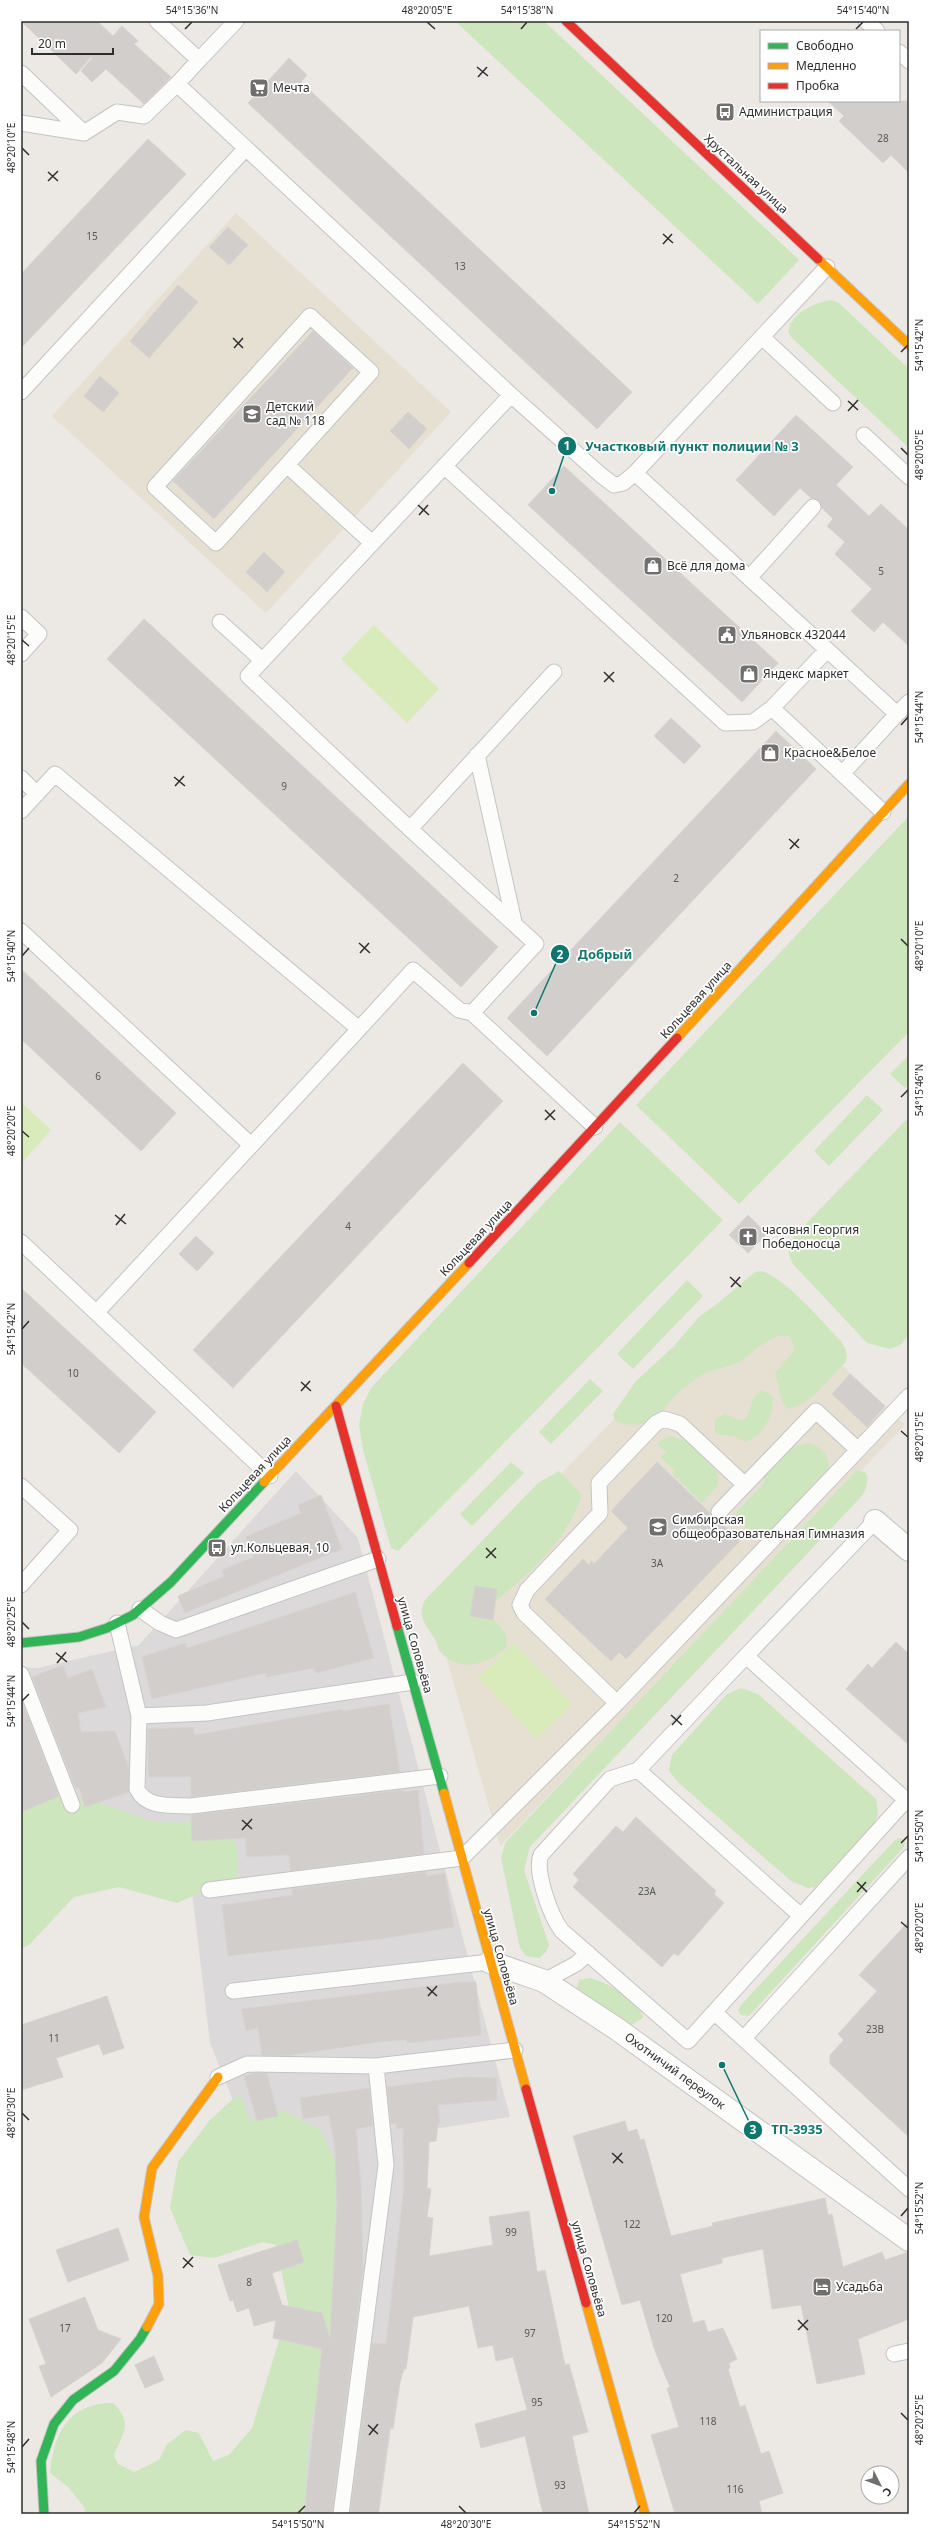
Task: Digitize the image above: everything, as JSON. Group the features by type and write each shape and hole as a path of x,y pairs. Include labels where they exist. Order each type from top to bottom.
{"street":[{"name":"Хрустальная улица","path":"566,21 909,344"},
{"name":"Кольцевая улица","path":"21,1643 47,1643 96,1633 117,1623 140,1609 171,1582 595,1127 909,784"},
{"name":"улица Соловьёва","path":"336,1406 645,2514"},
{"path":"875,1520 909,1550"},
{"name":"Охотничий переулок","path":"490,1962 544,1980 617,2029 909,2240"},
{"path":"44,2514 41,2461 54,2424 73,2400 114,2371 140,2339 159,2304 158,2276 144,2217 152,2168 218,2078"}],"lane":[{"path":"157,21 199,60"},
{"path":"21,123 84,133 117,112 144,116 177,84 236,21"},
{"path":"866,21 876,30"},
{"path":"900,53 909,61"},
{"path":"21,73 84,133"},
{"path":"177,84 511,395 614,485 623,483 635,473 827,267"},
{"path":"21,392 246,148"},
{"path":"310,316 372,372 287,465 216,543 155,487 310,316"},
{"path":"762,337 832,402"},
{"path":"472,1013 536,944 514,922 410,829 248,676 511,395"},
{"path":"864,435 909,477"},
{"path":"287,465 372,543"},
{"path":"444,466 726,723 754,722 772,708 827,650"},
{"path":"635,473 897,714"},
{"path":"748,578 812,507"},
{"path":"21,617 39,634 21,654"},
{"path":"220,622 262,660"},
{"path":"410,829 554,672"},
{"path":"842,774 909,702"},
{"path":"772,708 883,812"},
{"path":"477,755 514,922"},
{"path":"21,811 55,774 359,1029"},
{"path":"21,778 37,794"},
{"path":"21,931 251,1145"},
{"path":"97,1312 413,970 459,1010 472,1013 595,1127"},
{"path":"21,1242 270,1476"},
{"path":"210,1890 462,1858 617,1703 909,1396"},
{"path":"719,1512 816,1411 858,1450"},
{"path":"617,1703 524,1613 520,1606 527,1590 600,1513 599,1483 656,1423 664,1419 671,1419 680,1424 746,1485"},
{"path":"21,1486 70,1530 21,1584"},
{"path":"746,1656 907,1802 688,2041 562,1931 554,1919 538,1869 539,1861 610,1778 638,1770 746,1656 875,1520"},
{"path":"140,1609 160,1623 176,1630 378,1559"},
{"path":"117,1623 139,1716 137,1789 142,1799 153,1804 191,1806 440,1776"},
{"path":"21,1674 72,1805"},
{"path":"139,1716 208,1713 413,1682"},
{"path":"638,1770 801,1916"},
{"path":"744,2038 909,1857"},
{"path":"544,1980 576,1964 588,1953"},
{"path":"233,1991 490,1962"},
{"path":"714,2012 909,2190"},
{"path":"218,2078 247,2064 376,2066 515,2050"},
{"path":"341,2514 386,2165 376,2066"},
{"path":"894,2354 909,2351"}],"shaded area":[{"name":"Детский сад № 118","path":"236,213 451,412 266,613 52,416"},
{"name":"Симбирская общеобразовательная Гимназия","path":"751,1278 905,1425 500,1846 432,1607"},
{"path":"296,1471 358,1538 510,2117 427,2130 424,2195 379,2514 295,2514 328,2207 248,2138 210,2043 185,1833 21,1902 21,1667 37,1668 139,1645"}],"green space":[{"path":"455,21 544,21 799,260 758,304"},
{"path":"832,300 839,303 909,369 909,448 791,337 788,331 795,318 800,313 818,303"},
{"path":"374,625 439,689 407,723 341,659"},
{"path":"909,816 909,1032 739,1204 636,1105"},
{"path":"909,1055 909,1084 905,1088 890,1074"},
{"path":"867,1095 883,1110 829,1166 814,1151"},
{"path":"21,1102 51,1130 21,1164"},
{"path":"909,1117 909,1335 900,1345 890,1349 867,1343 793,1264 789,1256 789,1250 795,1235"},
{"path":"620,1122 723,1220 398,1551 391,1548 363,1450 359,1425 363,1404 371,1388"},
{"path":"761,1271 771,1275 792,1291 814,1312 844,1346 847,1357 845,1363 826,1383 805,1402 789,1409 785,1405 781,1397 775,1373 794,1351 792,1340 787,1336 779,1336 761,1345 739,1362 707,1372 699,1377 679,1392 654,1419 642,1424 632,1425 615,1421 613,1414 636,1381 674,1346 699,1317 755,1272"},
{"path":"687,1280 703,1296 633,1369 617,1354"},
{"path":"590,1379 603,1391 551,1444 539,1432"},
{"path":"763,1390 773,1397 773,1404 772,1411 766,1424 757,1436 745,1442 735,1436 720,1435 715,1432 715,1419 725,1414 738,1420 745,1419 750,1411 754,1398"},
{"path":"670,1436 685,1440 718,1473 718,1485 702,1503 672,1474 675,1470 661,1458 666,1452 656,1443"},
{"path":"809,1443 818,1447 825,1454 829,1468 828,1473 762,1544 733,1516 764,1483 764,1476 789,1450 802,1444"},
{"path":"511,1462 524,1473 472,1526 460,1514"},
{"path":"857,1470 865,1472 868,1478 865,1491 859,1499 530,1847 524,1870 549,1945 546,1952 539,1958 526,1956 520,1948 501,1858 505,1843"},
{"path":"559,1471 580,1493 581,1498 574,1515 555,1544 532,1569 492,1604 493,1617 505,1632 507,1647 500,1653 484,1662 466,1665 450,1660 440,1652 435,1640 423,1620 422,1611 425,1600 538,1483"},
{"path":"514,1643 572,1704 536,1739 478,1677"},
{"path":"741,1688 758,1694 876,1799 878,1814 873,1826 815,1887 808,1888 791,1881 679,1783 669,1771 672,1755 727,1694"},
{"path":"53,1793 92,1800 152,1821 183,1823 210,1813 220,1820 232,1833 237,1848 238,1877 177,1903 119,1887 74,1897 29,1945 21,1949 21,1811"},
{"path":"900,1838 905,1841 904,1847 749,2016 741,2015 738,2010 740,2006 895,1840"},
{"path":"590,1978 605,1983 629,1998 641,2011 643,2018 631,2025 618,2021 577,1993 576,1989 579,1980"},
{"path":"236,2096 244,2100 247,2116 251,2120 283,2110 320,2130 351,2191 343,2288 310,2425 304,2514 84,2514 85,2508 68,2487 50,2473 55,2445 60,2433 66,2423 75,2414 85,2408 98,2404 113,2403 119,2410 125,2422 125,2428 114,2455 118,2464 134,2472 159,2460 167,2444 186,2430 199,2433 213,2461 229,2455 252,2428 289,2308 276,2245 263,2242 214,2258 190,2255 170,2208 178,2162 209,2121"}],"building":[{"path":"21,21 97,21 113,36 122,26 138,41 134,44 171,77 144,104 106,69 92,82 81,71 93,57 92,56 76,74"},
{"path":"289,58 307,75 301,82 632,392 597,429 248,103"},
{"path":"909,101 909,173 891,155 883,163 839,121 844,116 829,102"},
{"path":"148,139 186,174 21,348 21,274"},
{"path":"228,227 248,245 229,265 209,247"},
{"path":"178,285 198,302 149,358 130,341"},
{"path":"313,331 353,368 214,519 173,481"},
{"path":"100,376 119,393 103,412 84,396"},
{"path":"408,412 427,429 409,449 390,431"},
{"path":"796,415 853,467 836,485 869,516 881,504 909,530 909,646 883,622 874,632 851,611 872,589 835,554 845,542 827,526 833,519 822,508 819,501 811,498 800,488 774,516 736,480"},
{"path":"564,466 778,663 742,702 528,505"},
{"path":"264,552 285,572 267,592 246,572"},
{"path":"144,619 498,947 461,987 107,659"},
{"path":"671,718 701,746 684,764 654,736"},
{"path":"776,731 816,769 547,1056 507,1018"},
{"path":"21,969 176,1113 141,1151 21,1039"},
{"path":"463,1063 503,1101 233,1388 193,1350"},
{"path":"748,1215 767,1234 748,1253 729,1235"},
{"path":"196,1236 214,1253 197,1271 179,1254"},
{"path":"21,1288 156,1412 119,1453 21,1363"},
{"path":"850,1374 885,1406 867,1427 832,1394"},
{"path":"657,1462 710,1513 713,1518 719,1521 740,1541 626,1659 619,1652 611,1661 545,1599 583,1559 589,1565 592,1561 594,1564 628,1528 611,1511"},
{"path":"321,1495 342,1549 185,1613 178,1596 224,1576 222,1570 254,1557 245,1537 301,1513 298,1505"},
{"path":"475,1586 497,1589 493,1620 470,1616"},
{"path":"355,1592 374,1658 316,1673 314,1668 267,1677 266,1673 152,1699 142,1657 185,1643 187,1648"},
{"path":"896,1642 909,1654 909,1745 846,1689 868,1664 872,1668"},
{"path":"63,1665 68,1678 92,1669 106,1707 78,1713 81,1732 115,1731 129,1768 129,1792 85,1807 79,1788 76,1789 32,1677"},
{"path":"21,1699 59,1796 21,1812"},
{"path":"389,1704 400,1772 191,1797 191,1777 148,1777 148,1729 193,1727 195,1735 343,1709 343,1711"},
{"path":"403,1790 403,1792 418,1790 424,1854 290,1871 289,1855 247,1857 245,1838 192,1841 191,1815"},
{"path":"636,1817 716,1891 714,1894 724,1903 678,1956 674,1953 662,1967 573,1887 579,1880 573,1874 616,1826 623,1832"},
{"path":"426,1872 427,1876 445,1873 454,1927 381,1939 228,1956 222,1905 293,1895 292,1889"},
{"path":"909,1921 909,2137 830,2064 830,2055 844,2040 838,2034 877,1991 859,1975"},
{"path":"460,1982 476,1982 481,2035 407,2043 406,2040 378,2042 285,2056 262,2055 258,2028 246,2031 241,2009"},
{"path":"107,1996 124,2048 103,2055 99,2044 56,2058 63,2077 21,2090 21,2025"},
{"path":"256,2073 267,2073 278,2116 257,2121 244,2076"},
{"path":"463,2077 497,2078 497,2100 438,2105 440,2123 438,2124 436,2141 429,2142 427,2188 431,2189 427,2217 433,2218 429,2256 493,2245 489,2217 529,2211 537,2272 545,2270 565,2365 569,2364 588,2432 572,2436 589,2514 543,2514 525,2436 481,2448 475,2424 527,2410 513,2357 496,2361 493,2345 478,2348 469,2306 413,2317 406,2369 404,2369 400,2382 393,2429 390,2428 378,2514 350,2514 372,2343 386,2344 404,2187 403,2128 397,2129 396,2123 391,2124 387,2087"},
{"path":"369,2088 373,2126 356,2129 361,2186 363,2270 332,2514 304,2514 322,2349 273,2338 276,2320 254,2326 249,2308 237,2312 233,2300 230,2301 218,2265 297,2240 304,2262 272,2273 282,2305 322,2313 330,2338 337,2205 335,2148 329,2115 303,2119 300,2098"},
{"path":"625,2121 628,2132 637,2129 640,2140 644,2139 671,2236 713,2226 712,2223 825,2198 828,2215 832,2214 843,2267 882,2252 885,2260 909,2252 909,2319 858,2339 865,2374 817,2384 801,2305 772,2309 763,2249 722,2258 722,2263 680,2274 693,2323 704,2320 708,2332 723,2328 737,2359 729,2363 730,2368 728,2369 740,2407 745,2405 761,2454 769,2451 783,2493 759,2501 762,2514 675,2514 651,2435 679,2427 667,2388 670,2387 655,2351 640,2300 622,2305 573,2136"},
{"path":"118,2228 129,2260 68,2282 56,2250"},
{"path":"85,2297 98,2330 121,2339 102,2363 51,2397 39,2366 46,2364 29,2319"},
{"path":"154,2356 164,2380 145,2388 135,2365"}],"traffic: fast":[{"path":"21,1643 79,1637 107,1628 133,1615 171,1582 264,1482"},
{"path":"397,1626 444,1793"},
{"path":"44,2514 41,2461 54,2424 73,2400 114,2371 140,2339 147,2327"}],"traffic: slow":[{"path":"818,259 909,345"},
{"path":"677,1038 909,784"},
{"path":"264,1482 469,1263"},
{"path":"444,1793 526,2089"},
{"path":"147,2327 159,2304 158,2276 144,2217 152,2168 218,2077"},
{"path":"586,2303 645,2514"}],"traffic: jam":[{"path":"566,21 818,259"},
{"path":"469,1263 677,1038"},
{"path":"336,1406 397,1626"},
{"path":"526,2089 586,2303"}],"place":[{"name":"Мечта","path":"259,88"},
{"name":"Администрация","path":"725,112"},
{"name":"Детский сад № 118","path":"252,414"},
{"name":"Участковый пункт полиции № 3","path":"552,491"},
{"name":"Всё для дома","path":"653,566"},
{"name":"Ульяновск 432044","path":"727,635"},
{"name":"Яндекс маркет","path":"749,674"},
{"name":"Красное&Белое","path":"770,753"},
{"name":"Добрый","path":"534,1013"},
{"name":"часовня Георгия Победоносца","path":"748,1237"},
{"name":"Симбирская общеобразовательная Гимназия","path":"658,1527"},
{"name":"ул.Кольцевая, 10","path":"217,1548"},
{"name":"ТП-3935","path":"722,2065"},
{"name":"Усадьба","path":"822,2287"}]}
